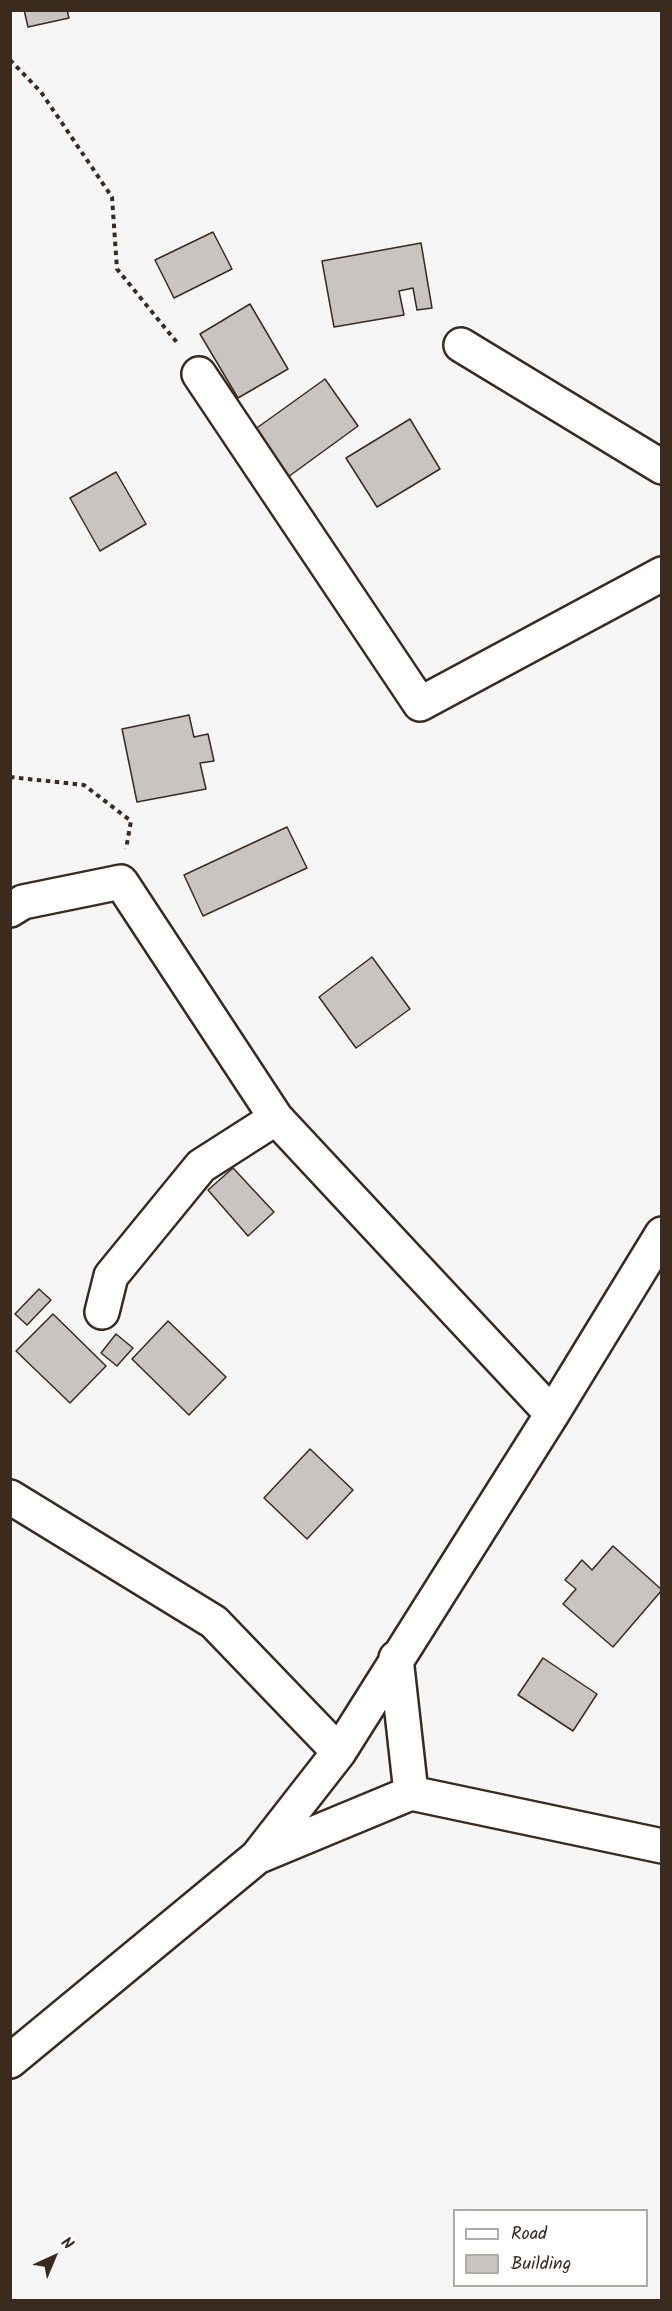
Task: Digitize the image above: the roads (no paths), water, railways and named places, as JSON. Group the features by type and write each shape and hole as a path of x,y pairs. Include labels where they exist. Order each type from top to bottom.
{"street":[{"path":"461,345 662,467"},
{"path":"199,374 420,704 662,574"},
{"path":"10,910 23,902 121,882 276,1118 552,1414"},
{"path":"102,1312 111,1276 201,1166 276,1118"},
{"path":"10,2061 257,1857 339,1752 396,1658 552,1414 662,1234"},
{"path":"10,1497 214,1622 339,1752"},
{"path":"396,1658 411,1793"},
{"path":"257,1857 411,1793 662,1846"}]}
